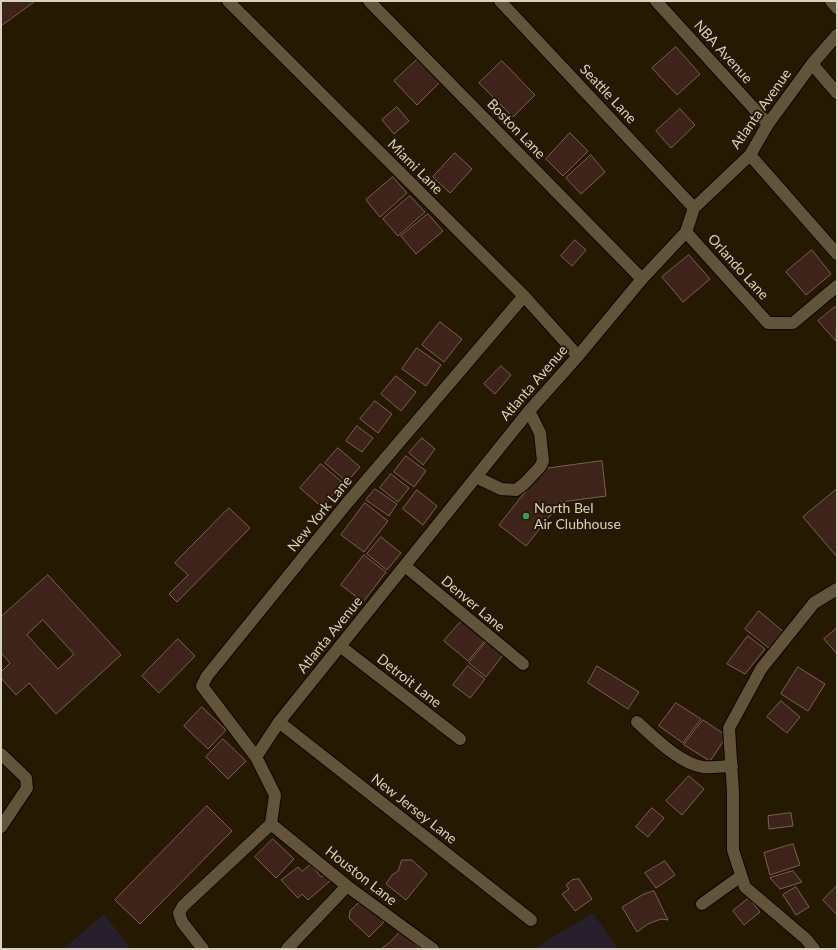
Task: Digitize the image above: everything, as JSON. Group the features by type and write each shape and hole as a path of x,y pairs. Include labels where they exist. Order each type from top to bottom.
{"street":[{"name":"Miami Lane","path":"228,1 524,296 578,356"},
{"name":"Boston Lane","path":"369,1 642,279"},
{"name":"Seattle Lane","path":"500,1 694,208"},
{"name":"NBA Avenue","path":"656,1 768,124"},
{"path":"831,1 837,8"},
{"name":"Atlanta Avenue","path":"256,757 279,722 529,411 578,356 642,279 686,232 694,208 750,155 768,124 812,64 837,35"},
{"path":"812,64 837,93"},
{"path":"750,155 837,254"},
{"name":"Orlando Lane","path":"686,232 768,323 793,323 837,286"},
{"name":"New York Lane","path":"256,757 202,686 207,676 348,502 524,296"},
{"path":"476,477 501,489 516,490 526,483 540,467 543,461 540,433 529,411"},
{"name":"Denver Lane","path":"405,566 522,664"},
{"path":"814,949 806,939 745,887 733,850 732,766 729,728 761,669 814,603 837,589"},
{"name":"Detroit Lane","path":"340,646 460,739"},
{"name":"New Jersey Lane","path":"279,722 531,920"},
{"path":"637,722 657,740 687,762 703,767 732,766"},
{"path":"1,754 26,778 26,788 1,828"},
{"path":"203,949 182,922 178,913 183,906 271,824 275,795 256,757"},
{"name":"Houston Lane","path":"271,824 347,886 433,949"},
{"path":"702,904 741,876"},
{"path":"287,949 347,886"}],"shaded area":[{"path":"593,913 618,949 534,949 535,948"},
{"path":"104,914 131,949 63,949"}],"building":[{"path":"1,1 33,1 34,2 1,26"},
{"path":"676,47 700,74 677,95 652,68"},
{"path":"420,57 442,80 417,105 394,81"},
{"path":"502,61 535,95 513,117 479,83"},
{"path":"397,107 409,121 394,134 382,120"},
{"path":"680,109 695,125 671,148 656,131"},
{"path":"570,133 588,151 563,176 546,159"},
{"path":"455,153 472,169 450,193 433,177"},
{"path":"591,155 605,172 581,194 566,178"},
{"path":"393,177 407,193 380,217 366,200"},
{"path":"410,196 425,212 398,236 383,219"},
{"path":"428,214 443,231 416,254 401,236"},
{"path":"575,240 586,250 572,266 561,256"},
{"path":"812,250 831,274 806,295 786,272"},
{"path":"689,255 710,279 683,302 662,277"},
{"path":"835,307 837,309 836,341 818,321"},
{"path":"440,322 462,339 444,362 422,345"},
{"path":"417,348 441,365 426,386 402,369"},
{"path":"501,366 511,375 495,394 484,384"},
{"path":"396,376 416,392 401,411 381,394"},
{"path":"375,401 392,414 378,433 360,419"},
{"path":"357,426 373,438 362,452 346,441"},
{"path":"422,438 435,449 423,465 409,453"},
{"path":"338,448 360,467 347,482 325,463"},
{"path":"406,456 426,471 414,487 394,472"},
{"path":"602,461 606,496 561,502 526,546 499,525 543,469"},
{"path":"321,464 343,483 322,507 300,488"},
{"path":"391,474 409,488 398,502 380,488"},
{"path":"375,489 397,504 389,516 366,500"},
{"path":"837,489 837,557 803,517"},
{"path":"417,490 437,506 423,525 403,509"},
{"path":"365,503 388,521 364,552 341,535"},
{"path":"229,508 250,528 177,602 169,594 188,575 175,563"},
{"path":"381,537 401,553 387,570 367,554"},
{"path":"364,555 386,572 363,602 341,585"},
{"path":"48,575 121,655 56,714 29,683 16,695 1,678 1,672 10,663 1,653 1,617","holes":["43,620 74,654 58,669 27,635"]},
{"path":"759,611 785,633 770,649 745,629"},
{"path":"465,617 488,637 468,661 444,641"},
{"path":"837,628 837,654 824,639"},
{"path":"748,636 765,649 745,674 727,664"},
{"path":"178,639 195,656 159,693 142,676"},
{"path":"486,642 503,655 486,677 469,663"},
{"path":"468,666 485,679 470,698 453,685"},
{"path":"597,666 639,692 628,709 588,683"},
{"path":"798,667 825,684 808,711 781,694"},
{"path":"781,701 800,717 787,733 767,717"},
{"path":"676,703 701,719 683,743 659,726"},
{"path":"202,707 226,730 208,749 184,726"},
{"path":"703,720 727,736 710,761 684,745"},
{"path":"223,739 246,761 228,779 206,757"},
{"path":"689,776 704,789 682,815 666,801"},
{"path":"207,806 232,831 140,924 115,900"},
{"path":"652,808 664,818 648,837 636,827"},
{"path":"791,813 793,826 769,829 768,816"},
{"path":"273,839 294,859 276,878 255,857"},
{"path":"793,844 800,865 770,875 764,853"},
{"path":"402,860 412,860 427,874 406,900 386,884 392,875 398,871"},
{"path":"665,861 675,875 656,888 645,873"},
{"path":"311,864 321,877 325,874 330,881 308,900 302,894 298,898 281,880 298,867 302,871"},
{"path":"793,871 802,882 780,889 770,878"},
{"path":"579,879 592,899 575,911 562,894 569,889 566,885 572,880"},
{"path":"837,886 837,915 823,900"},
{"path":"796,887 809,907 796,915 783,895"},
{"path":"654,891 668,920 661,919 648,924 637,932 622,907 644,894"},
{"path":"749,898 760,912 744,925 733,911"},
{"path":"365,903 384,922 369,937 349,918 350,911 357,904"},
{"path":"401,931 420,949 381,949 390,942"}],"place":[{"name":"North Bel Air Clubhouse","path":"526,516"}]}
